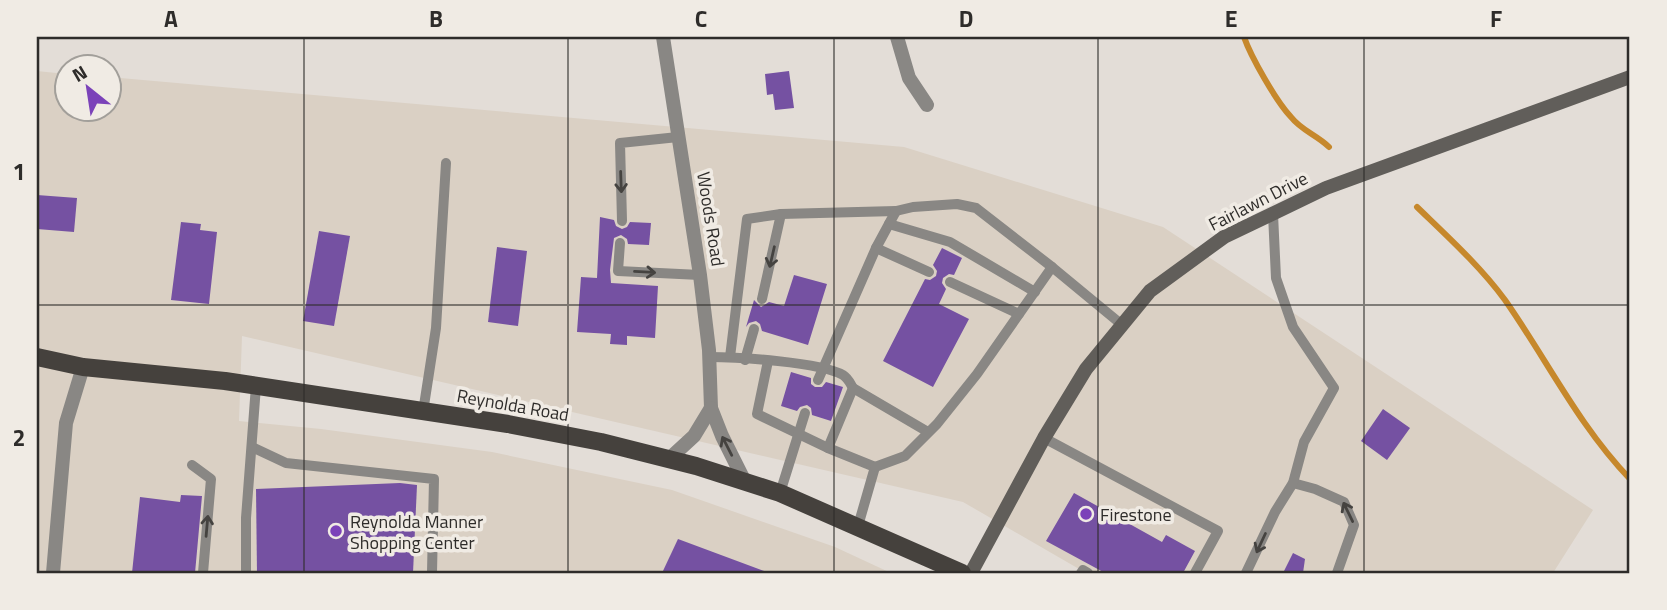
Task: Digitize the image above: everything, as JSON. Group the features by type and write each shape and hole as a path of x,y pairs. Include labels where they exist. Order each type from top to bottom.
{"main road":[{"name":"Fairlawn Drive","path":"971,573 1044,438 1086,369 1150,290 1224,237 1338,184 1630,77"},
{"name":"Reynolda Road","path":"37,357 83,367 225,381 508,424 601,442 669,459 780,493 962,573"}],"street":[{"name":"Woods Road","path":"663,37 700,275 709,357 711,408 745,482"},
{"path":"897,37 909,78 928,105"},
{"path":"52,573 66,424 83,367"},
{"path":"669,459 694,436 711,408"}],"lane":[{"path":"622,221 620,143 678,137"},
{"path":"423,412 436,328 446,163"},
{"path":"730,357 747,219 781,214 896,211 912,206 957,204 976,208 1121,324"},
{"path":"818,380 876,248 896,211"},
{"path":"762,299 781,214"},
{"path":"1246,573 1275,512 1293,483 1304,442 1334,388 1293,327 1276,278 1273,214"},
{"path":"890,224 950,242 1035,292"},
{"path":"620,243 618,271 700,275"},
{"path":"876,248 929,272"},
{"path":"768,361 757,414 828,449 875,467 905,456 928,432 977,374 1052,267"},
{"path":"950,282 1018,314"},
{"path":"745,359 754,329"},
{"path":"709,357 822,367 846,376 853,388 928,432"},
{"path":"246,573 246,518 256,386"},
{"path":"828,449 853,388"},
{"path":"780,493 805,413"},
{"path":"1044,438 1218,531 1195,573"},
{"path":"252,447 286,463 433,479 432,573"},
{"path":"192,465 211,480 203,573"},
{"path":"858,526 875,467"},
{"path":"1293,483 1344,502 1354,525 1337,573"},
{"path":"1081,573 1083,570 1088,573"}],"shaded area":[{"path":"37,71 52,73 52,122 122,122 122,78 904,147 1163,227 1593,510 1553,573 1086,573 963,502 242,336 239,421 492,452 672,490 835,547 891,573 37,573"}],"building":[{"path":"789,71 794,108 775,110 773,94 767,95 765,74"},
{"path":"37,195 77,198 74,232 37,229"},
{"path":"600,217 614,220 616,226 622,229 630,222 651,223 649,245 628,244 627,239 621,235 614,238 610,270 611,283 658,286 655,338 627,336 627,345 610,344 611,334 577,332 581,277 597,278"},
{"path":"181,222 201,224 200,230 217,232 209,304 171,300"},
{"path":"319,231 350,236 334,326 303,321"},
{"path":"497,247 527,251 518,326 488,322"},
{"path":"942,248 962,258 954,275 949,274 943,278 942,283 946,289 939,304 969,319 933,387 883,361 925,279 930,280 936,276 937,271 933,265"},
{"path":"794,275 827,284 808,345 762,331 756,321 746,327 754,300 761,307 769,302 784,306"},
{"path":"791,372 811,378 811,384 815,387 822,387 826,382 843,387 831,421 812,415 811,408 807,405 797,411 781,406"},
{"path":"1383,409 1410,428 1387,460 1361,441"},
{"name":"Reynolda Manner Shopping Center","path":"400,483 417,485 413,573 257,573 256,489"},
{"name":"Firestone","path":"1074,493 1162,542 1166,535 1195,551 1183,573 1105,573 1046,541"},
{"path":"181,495 202,496 195,573 132,573 140,497 180,502"},
{"path":"678,539 767,572 767,573 662,573"},
{"path":"1293,553 1305,559 1303,573 1283,573"}],"waterway":[{"path":"1244,37 1264,78 1285,110 1295,122 1329,147"},
{"path":"1417,207 1495,287 1579,415 1630,479"}],"place":[{"name":"Firestone","path":"1086,514"},
{"name":"Reynolda Manner Shopping Center","path":"336,531"}]}
